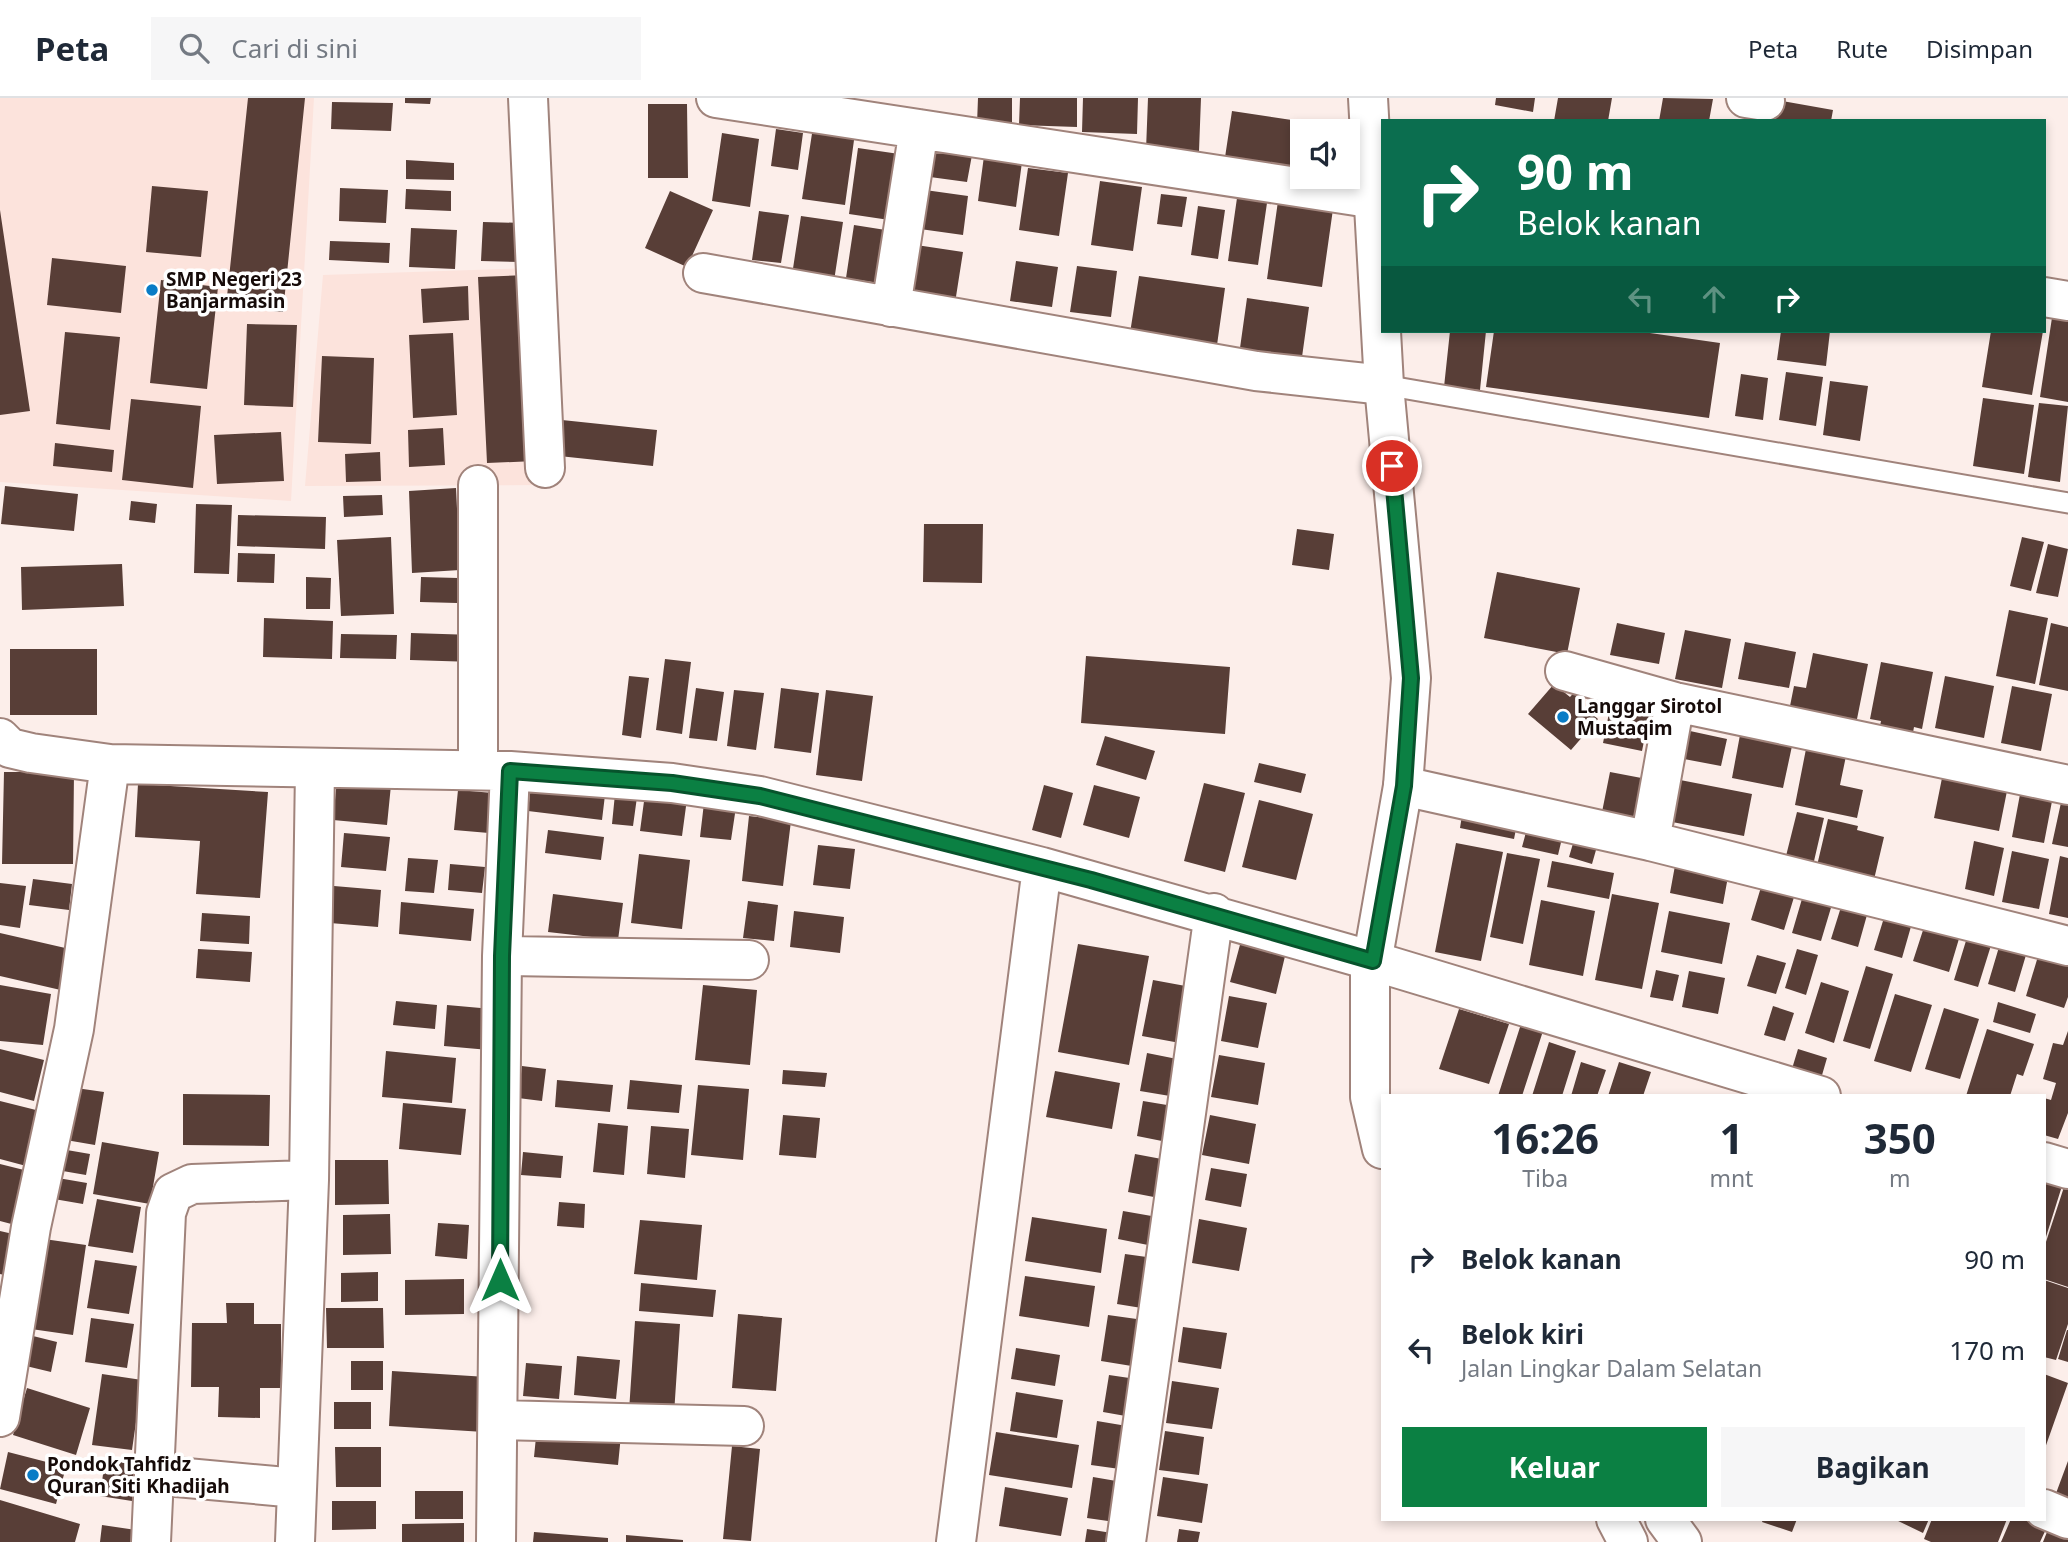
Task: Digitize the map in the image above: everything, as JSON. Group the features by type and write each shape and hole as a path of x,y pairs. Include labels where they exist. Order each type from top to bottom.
{"street":[{"path":"528,98 545,468"},
{"path":"716,98 1378,199"},
{"path":"1368,98 1378,199 1381,292"},
{"path":"891,307 919,129"},
{"path":"703,273 1256,371 1384,385"},
{"path":"2046,297 2068,301"},
{"path":"1381,1145 1370,1097 1373,961 1404,786 1411,678 1384,385 1382,333"},
{"path":"478,485 502,956 496,1542"},
{"path":"1565,671 1675,702 2068,785"},
{"path":"1650,841 1675,702"},
{"path":"0,738 10,748 31,753 110,764 494,771 672,783 760,796 1213,913 1815,1094"},
{"path":"0,1417 31,1227 74,1029 110,764"},
{"path":"295,1542 309,1180 315,768"},
{"path":"1404,786 1650,841 2068,946"},
{"path":"956,1542 1042,867"},
{"path":"1126,1542 1213,913"},
{"path":"502,956 749,960"},
{"path":"2046,1163 2068,1169"},
{"path":"151,1542 166,1213 173,1193 192,1184 309,1180"},
{"path":"499,1420 744,1426"},
{"path":"154,1475 297,1488"},
{"path":"2046,1510 2068,1519"},
{"path":"1666,1521 1682,1542"}],"lane":[{"path":"1384,385 2068,503"}],"shaded area":[{"name":"SMP Negeri 23 Banjarmasin","path":"0,98 314,98 291,501 0,482"},
{"path":"530,268 540,485 305,486 323,275"}],"building":[{"path":"248,98 305,98 283,312 226,306"},
{"path":"405,98 431,98 430,104 405,103"},
{"path":"978,98 1012,98 1012,125 977,124"},
{"path":"1020,98 1077,98 1077,127 1019,125"},
{"path":"1083,98 1138,98 1137,134 1082,132"},
{"path":"1148,98 1201,98 1199,151 1146,150"},
{"path":"1496,98 1535,98 1533,112 1495,105"},
{"path":"1558,98 1612,98 1608,119 1554,119"},
{"path":"1663,98 1713,99 1709,119 1659,119"},
{"path":"1777,100 1833,110 1831,119 1773,119"},
{"path":"332,102 393,103 391,131 331,129"},
{"path":"648,104 687,104 688,178 648,178"},
{"path":"1232,111 1290,120 1290,174 1224,164"},
{"path":"813,127 855,133 845,205 802,199"},
{"path":"776,129 803,133 798,170 771,166"},
{"path":"722,133 759,139 750,207 712,201"},
{"path":"858,148 906,155 896,221 849,214"},
{"path":"934,150 972,155 967,182 930,177"},
{"path":"984,156 1022,162 1016,207 978,201"},
{"path":"406,160 454,163 454,180 406,179"},
{"path":"1028,168 1068,173 1059,236 1019,230"},
{"path":"1100,181 1142,187 1133,251 1091,245"},
{"path":"152,186 208,191 201,257 146,252"},
{"path":"340,188 388,190 386,223 339,221"},
{"path":"406,189 451,191 451,211 405,209"},
{"path":"925,190 968,196 963,235 920,229"},
{"path":"670,191 713,210 687,267 645,248"},
{"path":"1161,194 1187,197 1182,227 1157,224"},
{"path":"1279,194 1334,202 1322,287 1267,279"},
{"path":"1237,198 1267,203 1258,265 1228,261"},
{"path":"1198,206 1225,210 1218,259 1191,255"},
{"path":"0,210 30,411 0,415"},
{"path":"759,211 789,215 781,263 752,260"},
{"path":"801,216 843,222 834,281 792,275"},
{"path":"483,222 524,223 522,262 481,261"},
{"path":"854,225 892,231 885,284 846,278"},
{"path":"411,228 457,230 455,269 409,267"},
{"path":"330,241 390,243 389,263 329,260"},
{"path":"903,243 963,252 955,303 895,294"},
{"path":"52,258 126,266 121,313 47,305"},
{"path":"1016,261 1058,267 1052,307 1010,301"},
{"path":"1077,266 1117,271 1111,317 1070,312"},
{"path":"527,275 535,461 487,463 478,277"},
{"path":"1139,276 1225,288 1217,345 1130,333"},
{"path":"161,280 218,287 207,389 150,383"},
{"path":"468,286 469,320 423,323 421,289"},
{"path":"1247,298 1309,307 1302,357 1240,348"},
{"path":"2053,311 2068,313 2068,402 2040,397"},
{"path":"247,324 297,325 293,407 244,405"},
{"path":"65,332 120,337 110,430 56,424"},
{"path":"453,333 457,415 413,418 409,335"},
{"path":"1450,333 1486,333 1480,390 1444,387"},
{"path":"1494,333 1650,333 1720,343 1709,418 1486,387"},
{"path":"1781,333 1830,333 1826,366 1777,360"},
{"path":"1991,333 2043,333 2032,395 1982,387"},
{"path":"322,356 374,358 371,444 318,442"},
{"path":"1786,372 1823,377 1816,426 1779,420"},
{"path":"1741,374 1768,378 1763,420 1735,416"},
{"path":"1830,381 1868,386 1860,441 1823,435"},
{"path":"1983,398 2034,405 2024,474 1973,466"},
{"path":"131,399 201,406 193,488 122,480"},
{"path":"2039,403 2068,406 2060,482 2028,477"},
{"path":"562,420 657,430 653,466 559,456"},
{"path":"443,428 445,465 409,467 408,430"},
{"path":"281,432 284,481 217,484 214,435"},
{"path":"55,443 114,450 112,472 53,466"},
{"path":"380,452 381,481 346,482 345,454"},
{"path":"5,486 78,494 74,531 1,524"},
{"path":"456,488 460,570 412,573 409,491"},
{"path":"382,495 383,515 344,517 343,496"},
{"path":"131,501 157,504 155,523 129,520"},
{"path":"196,504 232,505 229,574 194,573"},
{"path":"238,515 326,517 325,549 237,546"},
{"path":"924,524 983,524 982,583 923,582"},
{"path":"1297,529 1334,534 1329,570 1292,565"},
{"path":"391,537 394,614 341,616 337,540"},
{"path":"2022,537 2044,542 2031,591 2010,586"},
{"path":"2048,544 2068,549 2058,597 2036,593"},
{"path":"238,553 275,554 274,583 237,582"},
{"path":"122,564 124,606 22,610 21,567"},
{"path":"1497,572 1580,588 1567,654 1484,638"},
{"path":"306,577 331,578 330,609 306,609"},
{"path":"421,577 458,578 457,603 420,602"},
{"path":"2009,610 2048,618 2035,684 1996,676"},
{"path":"264,618 333,621 332,659 263,657"},
{"path":"1617,623 1665,633 1659,664 1610,655"},
{"path":"2051,623 2068,627 2068,691 2039,685"},
{"path":"1685,630 1731,639 1722,688 1675,679"},
{"path":"411,633 474,635 474,662 410,660"},
{"path":"341,634 397,635 396,659 340,658"},
{"path":"1745,642 1796,652 1789,688 1738,679"},
{"path":"10,649 97,649 97,715 10,715"},
{"path":"1813,653 1868,664 1854,734 1787,721 1794,686 1806,688"},
{"path":"1086,656 1230,667 1225,734 1081,723"},
{"path":"665,659 691,662 682,734 656,730"},
{"path":"1881,662 1933,672 1922,729 1914,727 1912,738 1879,731 1881,721 1870,719"},
{"path":"629,676 649,678 641,738 622,735"},
{"path":"1945,676 1994,686 1984,738 1935,728"},
{"name":"Langgar Sirotol Mustaqim","path":"1554,684 1570,697 1578,688 1587,695 1580,704 1598,719 1571,750 1528,714"},
{"path":"2012,686 2052,694 2041,751 2001,743"},
{"path":"696,688 724,692 717,741 689,738"},
{"path":"781,688 819,693 811,753 774,748"},
{"path":"734,690 764,693 756,750 727,746"},
{"path":"826,690 873,696 862,781 816,775"},
{"path":"1610,708 1649,716 1642,751 1603,743"},
{"path":"1690,731 1727,739 1721,766 1684,759"},
{"path":"1740,735 1792,746 1783,788 1732,778"},
{"path":"1105,736 1155,751 1146,780 1096,765"},
{"path":"1806,749 1846,756 1840,785 1863,790 1857,818 1795,805"},
{"path":"1259,763 1306,774 1301,793 1254,782"},
{"path":"4,772 74,772 73,864 2,864"},
{"path":"1610,772 1652,780 1645,820 1602,812"},
{"path":"1943,773 2008,786 1999,831 1934,818"},
{"path":"1675,779 1752,794 1744,836 1667,821"},
{"path":"337,780 391,785 387,825 333,820"},
{"path":"1204,783 1245,793 1225,872 1184,861"},
{"path":"138,784 268,792 260,898 196,894 200,841 135,837"},
{"path":"1044,785 1073,793 1061,838 1032,830"},
{"path":"1094,785 1140,797 1129,838 1083,825"},
{"path":"531,786 605,795 602,820 528,811"},
{"path":"2021,789 2053,796 2044,843 2012,837"},
{"path":"458,790 493,793 489,833 454,830"},
{"path":"615,794 637,797 633,826 612,824"},
{"path":"645,794 687,799 682,836 640,831"},
{"path":"2062,798 2068,799 2068,847 2052,844"},
{"path":"1259,800 1313,814 1296,880 1242,867"},
{"path":"704,803 736,807 731,840 700,837"},
{"path":"1463,809 1518,819 1514,839 1460,828"},
{"path":"1797,812 1824,818 1811,874 1783,868"},
{"path":"749,816 791,821 783,886 742,881"},
{"path":"1828,819 1858,826 1857,830 1884,837 1872,888 1815,874"},
{"path":"1529,821 1564,830 1558,855 1522,847"},
{"path":"548,830 604,837 601,860 545,853"},
{"path":"1577,830 1600,836 1592,864 1569,857"},
{"path":"344,833 390,837 386,871 341,867"},
{"path":"1974,841 2004,848 1994,896 1965,889"},
{"path":"1456,843 1503,852 1481,961 1435,952"},
{"path":"818,845 855,849 850,889 813,885"},
{"path":"2012,851 2049,859 2039,909 2002,902"},
{"path":"1507,853 1540,859 1523,944 1490,937"},
{"path":"639,854 690,860 682,929 631,923"},
{"path":"2060,856 2068,858 2068,918 2049,914"},
{"path":"408,858 438,860 434,893 405,891"},
{"path":"1676,860 1729,871 1723,904 1670,893"},
{"path":"1552,861 1614,873 1609,899 1547,887"},
{"path":"450,864 485,867 482,893 448,890"},
{"path":"1765,874 1798,884 1784,930 1751,920"},
{"path":"33,879 72,884 69,910 29,905"},
{"path":"0,883 26,886 20,928 0,925"},
{"path":"334,886 381,890 378,927 330,923"},
{"path":"1804,892 1833,901 1821,941 1792,933"},
{"path":"553,894 623,903 618,940 548,932"},
{"path":"1612,894 1659,903 1642,989 1595,980"},
{"path":"1541,900 1595,911 1583,976 1529,965"},
{"path":"748,901 778,905 774,941 743,938"},
{"path":"401,902 474,909 471,941 399,934"},
{"path":"1841,907 1867,915 1858,947 1831,939"},
{"path":"1887,908 1914,916 1902,958 1874,950"},
{"path":"794,911 844,917 840,953 790,947"},
{"path":"1669,911 1730,923 1722,964 1661,952"},
{"path":"202,913 250,916 249,944 200,941"},
{"path":"1926,921 1961,932 1949,972 1913,961"},
{"path":"1969,931 1993,939 1978,987 1954,980"},
{"path":"0,933 74,950 65,991 0,976"},
{"path":"1241,941 1286,952 1276,994 1230,982"},
{"path":"1078,944 1149,956 1129,1065 1058,1052"},
{"path":"1999,947 2026,955 2015,992 1988,984"},
{"path":"198,949 252,952 250,982 196,978"},
{"path":"1797,949 1818,955 1806,995 1785,988"},
{"path":"2039,953 2068,962 2068,997 2064,1008 2026,996"},
{"path":"1757,955 1786,963 1776,994 1747,986"},
{"path":"1866,966 1893,974 1870,1049 1843,1041"},
{"path":"1656,970 1679,975 1673,1001 1650,997"},
{"path":"1689,971 1725,978 1718,1014 1682,1007"},
{"path":"1153,980 1191,987 1180,1043 1142,1036"},
{"path":"1821,982 1849,991 1834,1043 1805,1033"},
{"path":"0,985 51,994 43,1045 0,1041"},
{"path":"703,985 757,990 750,1065 695,1060"},
{"path":"1895,994 1932,1005 1911,1072 1874,1061"},
{"path":"1229,996 1267,1003 1258,1048 1221,1041"},
{"path":"396,1001 437,1005 435,1029 393,1025"},
{"path":"1998,1002 2036,1014 2030,1033 1993,1022"},
{"path":"447,1005 492,1009 489,1050 444,1046"},
{"path":"1773,1006 1794,1013 1785,1041 1764,1035"},
{"path":"1944,1008 1979,1019 1960,1079 1925,1069"},
{"path":"1459,1009 1509,1024 1489,1084 1439,1069"},
{"path":"1521,1024 1543,1031 1523,1094 1499,1094"},
{"path":"1987,1029 2034,1044 2023,1076 2017,1074 2011,1094 1967,1094"},
{"path":"2068,1031 2068,1113 2058,1139 2046,1136 2046,1099 2051,1100 2056,1083 2043,1079 2053,1043 2063,1045"},
{"path":"1549,1042 1576,1051 1563,1094 1533,1094"},
{"path":"0,1049 44,1060 34,1101 0,1092"},
{"path":"1798,1049 1827,1058 1820,1082 1791,1072"},
{"path":"386,1051 456,1058 452,1103 382,1097"},
{"path":"1147,1053 1182,1060 1176,1097 1140,1091"},
{"path":"1219,1055 1265,1063 1258,1105 1211,1097"},
{"path":"1581,1062 1606,1070 1598,1094 1572,1094"},
{"path":"1619,1062 1651,1072 1644,1094 1609,1094"},
{"path":"522,1066 546,1069 542,1101 518,1098"},
{"path":"783,1070 827,1073 825,1087 782,1084"},
{"path":"1055,1071 1120,1083 1112,1129 1046,1117"},
{"path":"557,1080 613,1085 610,1112 555,1107"},
{"path":"630,1080 682,1085 679,1113 627,1109"},
{"path":"698,1085 749,1089 743,1160 691,1155"},
{"path":"69,1087 104,1092 95,1145 60,1139"},
{"path":"183,1094 270,1095 269,1146 183,1145"},
{"path":"0,1101 44,1112 30,1167 0,1159"},
{"path":"1143,1101 1173,1106 1167,1142 1137,1136"},
{"path":"403,1103 466,1109 461,1155 399,1149"},
{"path":"783,1115 820,1118 816,1158 779,1155"},
{"path":"1210,1115 1256,1124 1249,1164 1202,1155"},
{"path":"598,1123 628,1126 624,1175 593,1172"},
{"path":"651,1126 689,1129 685,1178 647,1174"},
{"path":"102,1142 159,1152 150,1204 93,1194"},
{"path":"61,1149 90,1154 86,1175 57,1170"},
{"path":"523,1152 563,1156 561,1178 521,1175"},
{"path":"1135,1154 1167,1160 1159,1198 1128,1192"},
{"path":"335,1160 388,1160 389,1204 335,1205"},
{"path":"0,1164 32,1172 19,1226 0,1221"},
{"path":"1211,1168 1247,1174 1241,1207 1205,1200"},
{"path":"58,1178 87,1183 83,1204 54,1199"},
{"path":"2046,1182 2062,1186 2046,1237"},
{"path":"2065,1184 2068,1185 2068,1287 2046,1280 2046,1242"},
{"path":"97,1199 141,1207 133,1253 88,1246"},
{"path":"559,1202 585,1204 584,1228 557,1226"},
{"path":"1123,1211 1163,1218 1158,1247 1118,1239"},
{"path":"390,1214 391,1254 343,1255 343,1215"},
{"path":"1032,1217 1107,1229 1101,1273 1025,1261"},
{"path":"1199,1219 1247,1228 1239,1271 1192,1263"},
{"path":"640,1220 702,1225 697,1280 634,1274"},
{"path":"438,1223 469,1225 467,1259 435,1256"},
{"path":"0,1231 13,1234 4,1275 0,1274"},
{"path":"37,1238 86,1245 73,1335 24,1328"},
{"path":"1125,1254 1161,1259 1154,1310 1117,1304"},
{"path":"95,1260 137,1266 129,1314 87,1308"},
{"path":"378,1272 378,1301 341,1302 341,1273"},
{"path":"1025,1276 1095,1286 1089,1327 1019,1316"},
{"path":"464,1279 464,1314 405,1315 405,1280"},
{"path":"2046,1281 2068,1288 2068,1324 2056,1360 2046,1358"},
{"path":"641,1283 716,1290 713,1317 639,1311"},
{"path":"226,1303 254,1303 254,1324 281,1324 281,1388 260,1388 260,1418 218,1417 219,1387 191,1387 192,1323 227,1323"},
{"path":"326,1308 383,1308 384,1348 327,1348"},
{"path":"738,1314 782,1318 776,1391 732,1388"},
{"path":"1108,1315 1151,1321 1144,1368 1101,1361"},
{"path":"91,1318 134,1324 127,1368 85,1362"},
{"path":"635,1321 680,1324 674,1414 629,1411"},
{"path":"1183,1327 1227,1333 1221,1369 1178,1362"},
{"path":"2068,1330 2068,1362 2058,1359"},
{"path":"33,1336 57,1342 51,1372 26,1366"},
{"path":"1016,1348 1060,1355 1055,1386 1011,1379"},
{"path":"577,1356 620,1360 616,1399 574,1395"},
{"path":"351,1361 383,1361 383,1390 351,1390"},
{"path":"526,1363 562,1366 559,1399 523,1396"},
{"path":"392,1371 487,1377 484,1432 389,1426"},
{"path":"102,1374 142,1380 132,1450 92,1445"},
{"path":"1109,1375 1143,1380 1137,1418 1103,1412"},
{"path":"2046,1375 2068,1383 2046,1445"},
{"path":"1172,1381 1219,1388 1212,1429 1166,1423"},
{"path":"27,1388 90,1408 76,1455 13,1435"},
{"path":"1016,1392 1063,1400 1057,1438 1010,1431"},
{"path":"334,1402 371,1402 371,1429 334,1429"},
{"path":"1097,1421 1133,1427 1127,1470 1091,1465"},
{"path":"537,1427 621,1435 618,1465 534,1457"},
{"path":"1165,1431 1204,1437 1199,1475 1159,1470"},
{"path":"996,1432 1079,1445 1072,1488 989,1475"},
{"path":"732,1446 760,1449 751,1541 723,1539"},
{"path":"335,1447 381,1447 381,1487 336,1487"},
{"name":"Pondok Tahfidz Quran Siti Khadijah","path":"8,1452 66,1467 56,1504 0,1489"},
{"path":"105,1460 138,1464 132,1501 100,1496"},
{"path":"2068,1461 2068,1501 2055,1496"},
{"path":"1093,1477 1128,1483 1122,1523 1087,1518"},
{"path":"1163,1477 1208,1484 1202,1523 1157,1516"},
{"path":"1005,1487 1068,1498 1061,1536 999,1526"},
{"path":"415,1491 463,1491 463,1519 415,1519"},
{"path":"0,1500 80,1524 75,1542 0,1542"},
{"path":"332,1501 376,1501 376,1529 332,1530"},
{"path":"1762,1521 1796,1521 1792,1532"},
{"path":"1898,1521 1928,1521 1923,1533"},
{"path":"1931,1521 2006,1521 1998,1542 1931,1542 1924,1539"},
{"path":"2010,1521 2033,1521 2047,1527 2040,1542 2001,1542"},
{"path":"2051,1522 2068,1530 2068,1542 2043,1542"},
{"path":"464,1523 464,1542 402,1542 402,1524"},
{"path":"102,1525 136,1530 134,1542 100,1542"},
{"path":"1087,1529 1118,1534 1117,1542 1085,1542"},
{"path":"1179,1529 1200,1532 1198,1542 1177,1542"},
{"path":"534,1532 608,1538 608,1542 533,1542"},
{"path":"626,1535 683,1540 683,1542 626,1542"}],"place":[{"name":"SMP Negeri 23 Banjarmasin","path":"152,290"},
{"name":"Langgar Sirotol Mustaqim","path":"1563,717"},
{"name":"Pondok Tahfidz Quran Siti Khadijah","path":"33,1475"}],"route":[{"path":"500,1280 502,956 510,771 672,783 760,796 1091,880 1373,961 1404,786 1411,678 1392,466"}]}
